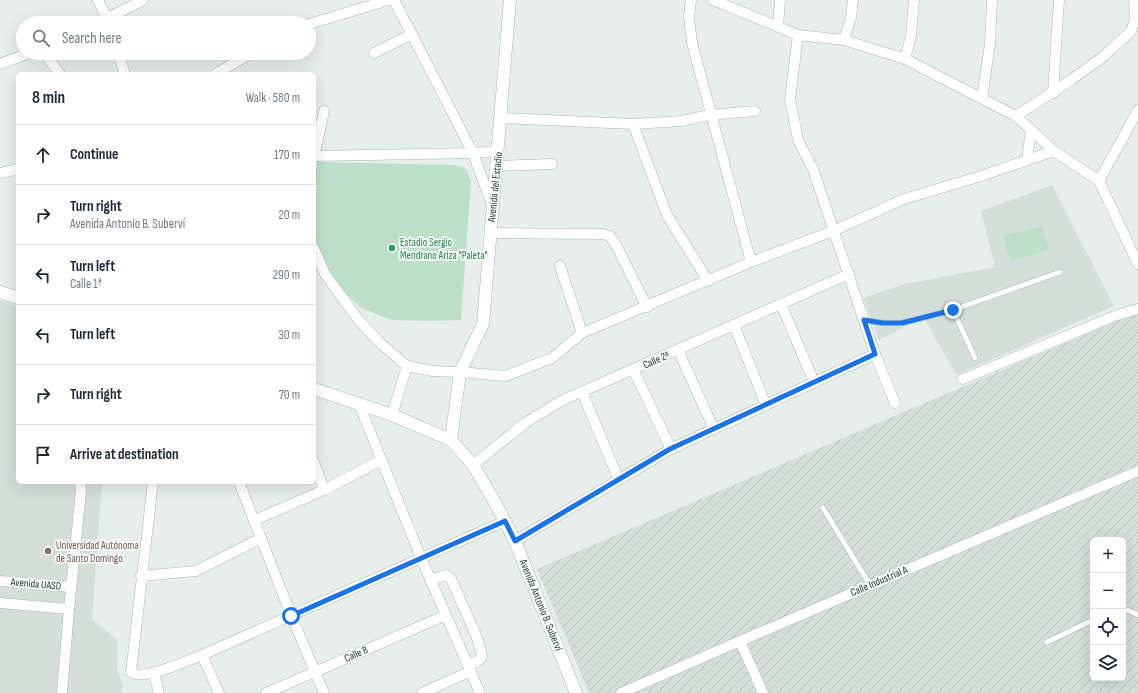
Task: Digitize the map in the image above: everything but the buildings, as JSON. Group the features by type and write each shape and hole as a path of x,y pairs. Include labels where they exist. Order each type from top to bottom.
{"main road":[{"name":"Avenida del Estadio","path":"451,440 460,372 483,324 510,0"},
{"path":"0,292 16,297"},
{"name":"Avenida Antonio B. Suberví","path":"316,390 392,415 451,440 473,465 515,541 576,693"}],"street":[{"path":"98,0 103,16"},
{"path":"115,16 143,0"},
{"path":"316,22 389,0"},
{"path":"394,0 473,153 492,206"},
{"path":"690,0 689,17 692,43 710,115 751,262"},
{"path":"714,0 798,35 844,40 905,59 1016,116 1054,151 1099,180 1138,264"},
{"path":"778,26 780,0"},
{"path":"844,40 851,18 853,0"},
{"path":"905,59 911,36 914,0"},
{"path":"982,98 990,44 992,0"},
{"path":"1052,93 1060,0"},
{"path":"1016,116 1052,93 1135,33 1134,0"},
{"path":"374,53 412,34"},
{"path":"798,35 790,99 798,140 813,169 833,231 850,274 875,354 895,403"},
{"path":"0,64 16,58"},
{"path":"49,60 58,72"},
{"path":"120,60 124,72"},
{"path":"219,72 240,60"},
{"path":"1099,180 1138,110"},
{"path":"316,147 324,111"},
{"path":"501,118 633,124 681,121 710,115 755,111"},
{"path":"633,124 668,215 708,281"},
{"path":"1027,160 1031,130"},
{"path":"316,156 473,153 498,151"},
{"path":"316,254 325,274 357,318 379,342 407,366 433,371 505,376 552,358 582,333 647,307 751,262 833,231 904,199 1054,151"},
{"path":"497,166 552,164"},
{"path":"0,173 16,169"},
{"path":"490,233 603,234 610,236 647,307"},
{"path":"560,266 582,333"},
{"name":"Calle 2ª","path":"473,465 525,423 563,400 850,274"},
{"path":"781,304 814,382"},
{"path":"963,380 1117,315 1138,309"},
{"path":"734,325 766,405"},
{"path":"678,350 714,428"},
{"path":"515,541 618,478 670,449 875,354"},
{"path":"392,415 407,366"},
{"path":"633,369 670,449"},
{"path":"582,392 618,478"},
{"path":"359,404 430,580 480,693"},
{"path":"255,520 324,490 381,460"},
{"path":"316,468 324,490"},
{"name":"Calle Industrial A","path":"621,693 1138,471"},
{"path":"62,693 81,491 80,484"},
{"path":"153,484 131,672 137,676 154,673 202,655 505,521"},
{"path":"240,484 291,616 324,693"},
{"path":"141,576 196,571 261,538"},
{"path":"422,693 469,668 482,657 476,635 451,580 446,575 430,580"},
{"name":"Avenida UASD","path":"0,581 71,587"},
{"name":"Avenida UASD","path":"0,603 69,609"},
{"name":"Calle B","path":"266,693 446,614"},
{"path":"740,641 763,693"},
{"path":"202,655 219,693"},
{"path":"154,673 159,693"}],"lane":[{"path":"864,320 883,323 902,323 953,310 1060,272"},
{"path":"953,310 975,358"},
{"path":"823,508 870,585"},
{"path":"1126,610 1138,615"},
{"path":"1047,642 1090,621"}],"shaded area":[{"path":"1052,185 1114,306 956,375 924,317 879,340 863,298 905,284 995,267 981,211"},
{"name":"Universidad Autónoma de Santo Domingo","path":"0,300 16,305 16,484 102,484 92,619 117,640 117,670 123,685 122,693 0,693"},
{"path":"1138,312 1138,693 589,693 537,569"}],"green space":[{"name":"Estadio Sergio Mendrano Ariza \"Paleta\"","path":"317,162 455,165 466,169 471,181 461,320 391,320 361,308 345,293 331,275 316,242"},
{"path":"1042,226 1049,250 1010,261 1003,236"}],"place":[{"name":"Estadio Sergio Mendrano Ariza \"Paleta\"","path":"392,248"},
{"name":"Universidad Autónoma de Santo Domingo","path":"48,551"}],"route":[{"path":"291,616 505,521 515,541 618,478 670,449 875,354 864,320 883,323 902,323 953,310"}]}
